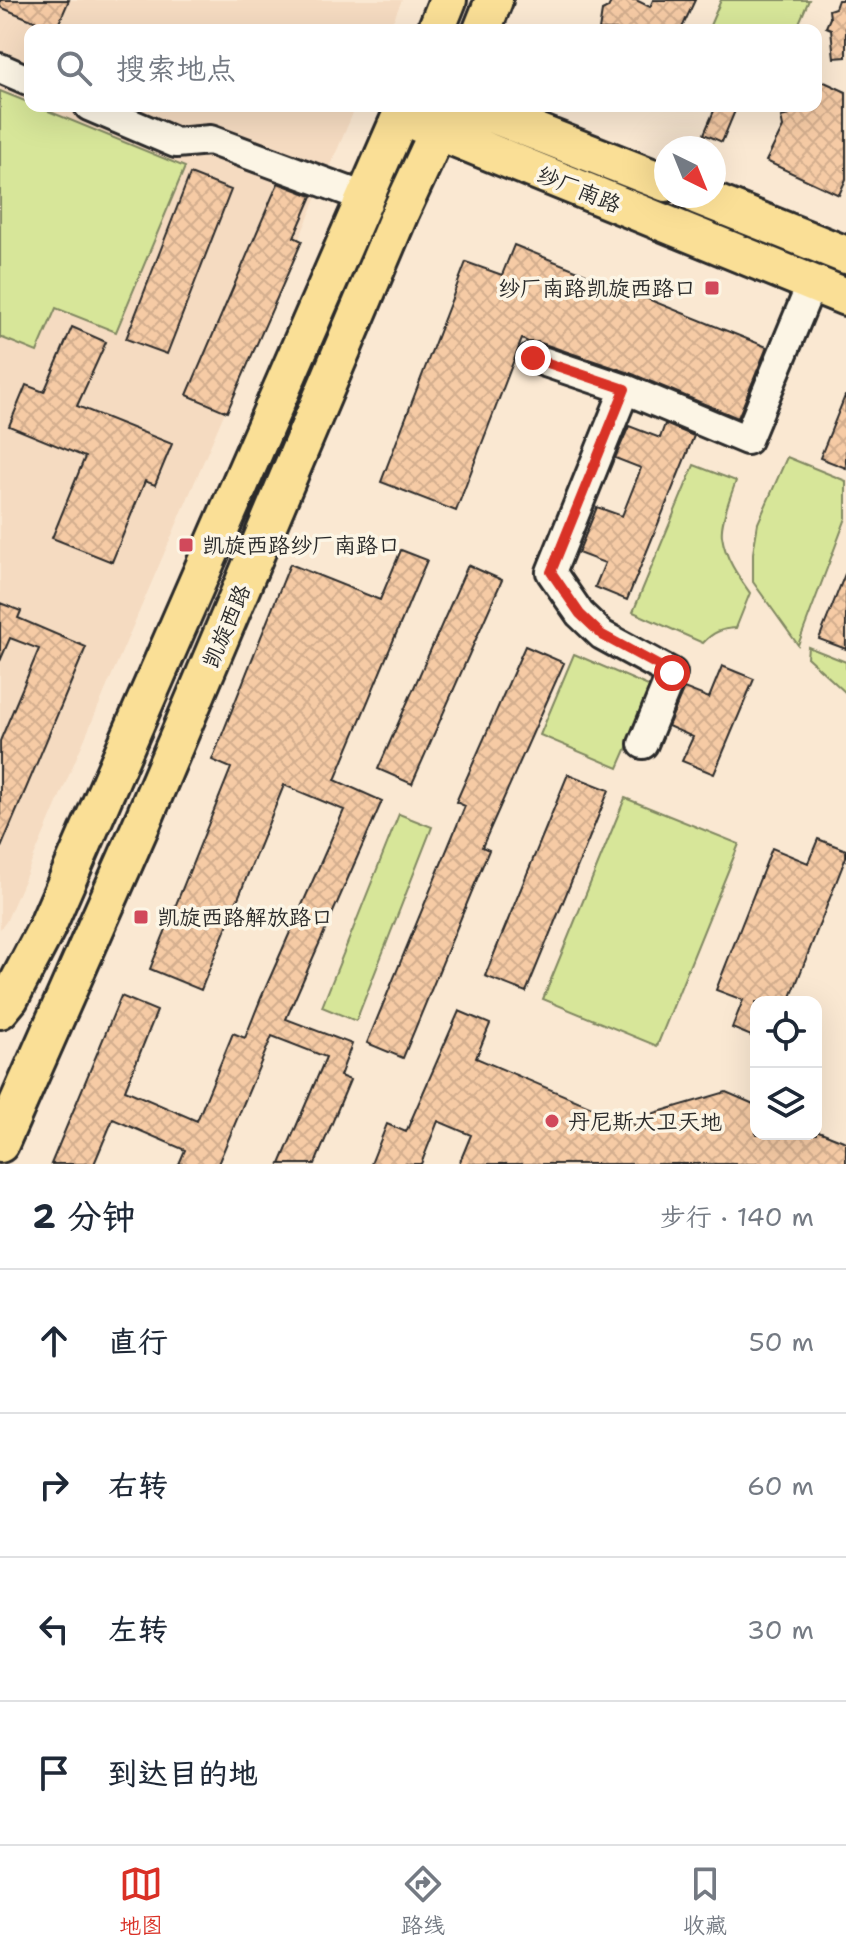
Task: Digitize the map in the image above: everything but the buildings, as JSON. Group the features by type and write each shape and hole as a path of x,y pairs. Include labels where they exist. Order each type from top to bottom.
{"main road":[{"path":"484,24 494,0"},
{"name":"凯旋西路","path":"0,1010 10,998 46,929 403,112"},
{"name":"纱厂南路","path":"408,112 443,119 846,297"},
{"name":"纱厂南路","path":"486,112 654,178"},
{"name":"凯旋西路","path":"0,1144 142,823 400,213 443,119"},
{"path":"726,207 846,255"}],"lane":[{"path":"0,68 24,78"},
{"path":"103,112 176,143 210,140 364,197"},
{"path":"533,358 625,389 747,440 812,283"},
{"path":"625,389 551,572 580,614 602,635 672,673 643,744"}],"shaded area":[{"path":"0,0 402,0 392,24 24,24 24,112 353,112 6,922 0,929"}],"green space":[{"path":"721,0 809,0 799,24 711,24"},
{"path":"0,91 24,101 24,112 51,112 185,167 116,332 56,308 37,352 0,337"},
{"path":"787,457 846,481 846,518 798,645 753,582 753,553 758,523"},
{"path":"694,465 736,481 724,516 722,536 729,559 750,593 736,628 718,632 703,643 633,612"},
{"path":"808,647 846,662 846,693 807,657"},
{"path":"574,654 653,688 618,768 540,735"},
{"path":"625,798 739,844 657,1046 543,999"},
{"path":"399,814 432,827 356,1021 322,1007"}],"place":[{"name":"纱厂南路凯旋西路口","path":"712,288"},
{"name":"凯旋西路纱厂南路口","path":"186,545"},
{"name":"凯旋西路解放路口","path":"141,917"},
{"name":"丹尼斯大卫天地","path":"552,1121"}],"route":[{"path":"533,358 625,389 551,572 580,614 602,635 672,673"}]}
